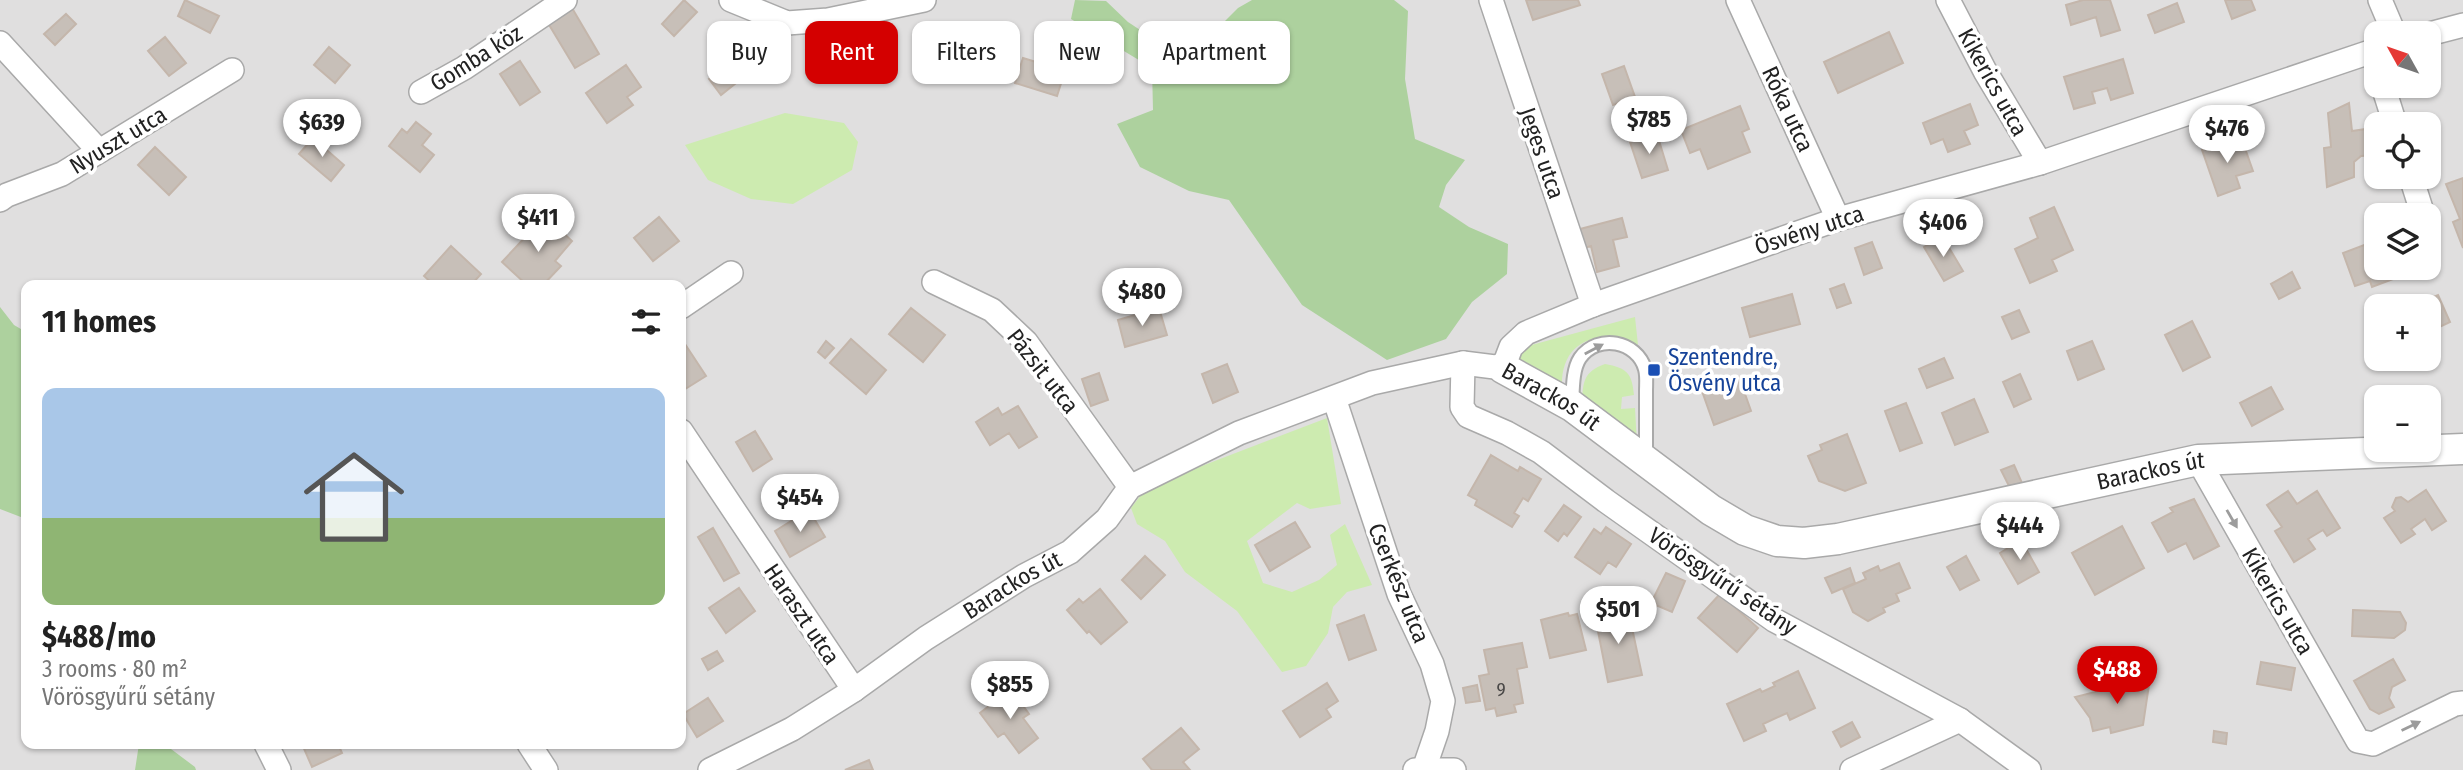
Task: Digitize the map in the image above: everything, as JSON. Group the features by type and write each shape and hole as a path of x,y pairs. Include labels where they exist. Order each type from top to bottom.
{"street":[{"name":"Gomba köz","path":"421,92 464,68 565,0"},
{"path":"731,0 786,23 828,20 924,0"},
{"name":"Jeges utca","path":"1491,0 1593,305"},
{"name":"Róka utca","path":"1738,0 1838,219"},
{"name":"Kikerics utca","path":"1948,0 1985,71 2040,163"},
{"path":"2379,0 2389,21"},
{"path":"2441,30 2463,24"},
{"path":"0,43 99,151"},
{"name":"Ösvény utca","path":"1503,368 1511,347 1527,333 1593,305 1838,219 2040,163 2364,59"},
{"name":"Nyuszt utca","path":"0,200 62,174 232,70"},
{"path":"686,304 731,273"},
{"name":"Pázsit utca","path":"934,282 992,310 1026,342 1129,487"},
{"name":"Barackos út","path":"710,770 792,729 854,690 926,638 1024,576 1070,552 1107,519 1129,487 1239,433 1372,383 1463,363 1503,368 1572,406 1711,510 1745,530 1777,541 1804,543 1851,536 2198,460 2463,449"},
{"name":"Vörösgyűrű sétány","path":"1463,363 1462,407 1468,416 1541,452 1606,502 1774,620 1960,720 2029,770"},
{"name":"Cserkész utca","path":"1334,398 1399,594 1432,664 1443,701 1437,731 1420,769"},
{"name":"Haraszt utca","path":"686,438 854,690"},
{"name":"Kikerics utca","path":"2198,460 2358,741 2373,744 2455,704 2463,703"},
{"path":"1852,770 1960,720"},
{"path":"268,749 279,770"},
{"path":"532,749 546,770"},
{"path":"1420,769 1454,770"}],"lane":[{"path":"1572,406 1573,379 1580,358 1591,347 1608,342 1625,344 1637,355 1646,370 1646,461"}],"shaded area":[{"path":"0,0 2463,0 2463,770 0,770"}],"green space":[{"path":"1075,0 1106,1 1138,29 1138,60 1124,51 1124,21 1071,19"},
{"path":"1252,0 1394,0 1408,11 1405,79 1415,139 1465,160 1446,185 1439,207 1469,227 1508,244 1507,274 1472,302 1446,339 1387,360 1302,305 1229,200 1189,191 1140,167 1117,124 1153,110 1152,84 1290,84 1290,21 1225,21 1238,8"},
{"path":"785,113 844,123 858,142 852,170 793,204 751,199 708,180 685,145"},
{"path":"0,307 14,325 21,329 21,517 0,509"},
{"path":"1635,317 1638,345 1610,337 1580,344 1568,357 1562,376 1562,387 1521,367 1518,356 1524,347"},
{"path":"1605,364 1619,367 1632,381 1634,395 1622,397 1621,409 1635,408 1637,445 1582,404 1588,374"},
{"path":"1327,418 1341,504 1310,509 1297,503 1247,541 1263,583 1292,592 1319,580 1337,565 1330,535 1345,524 1372,585 1347,592 1333,607 1328,633 1306,666 1282,672 1237,611 1185,572 1165,541 1137,524 1131,508 1147,487"},
{"path":"138,749 171,749 196,770 135,770"}],"building":[{"path":"185,0 219,16 210,33 178,16"},
{"path":"684,0 697,12 674,36 662,24"},
{"path":"1526,0 1578,0 1580,5 1533,20"},
{"path":"2083,0 2110,0 2120,30 2101,36 2096,17 2071,25 2066,5"},
{"path":"2225,0 2251,0 2255,10 2232,19"},
{"path":"2177,3 2184,22 2155,33 2148,15"},
{"path":"572,8 599,54 575,68 548,23"},
{"path":"66,14 76,24 55,45 44,34"},
{"path":"1889,32 1903,63 1838,93 1824,62"},
{"path":"165,37 186,63 169,76 148,51"},
{"path":"329,47 350,65 335,83 314,65"},
{"path":"1023,58 1034,61 1034,84 1061,84 1057,96 1018,84"},
{"path":"2123,59 2133,93 2111,100 2107,88 2092,92 2095,103 2074,109 2064,77"},
{"path":"520,61 540,92 520,105 500,74"},
{"path":"626,65 641,87 627,97 633,105 607,123 586,93"},
{"path":"1624,66 1635,97 1613,105 1602,74"},
{"path":"713,84 735,84 721,95"},
{"path":"2349,103 2352,131 2364,129 2364,156 2354,162 2354,177 2327,187 2324,148 2331,147 2328,113"},
{"path":"1970,104 1978,125 1964,131 1970,144 1948,152 1943,139 1931,144 1923,123"},
{"path":"1740,106 1749,129 1742,132 1750,152 1708,169 1700,149 1690,153 1681,130"},
{"path":"416,122 431,134 422,145 434,155 420,172 389,146 402,129 407,133"},
{"path":"1657,134 1668,170 1642,178 1630,142"},
{"path":"2241,137 2253,171 2236,176 2240,188 2218,196 2202,150"},
{"path":"313,138 344,165 331,181 299,154"},
{"path":"155,147 186,177 169,195 138,165"},
{"path":"2463,178 2463,248 2453,222 2460,219 2446,184"},
{"path":"2054,207 2073,250 2052,260 2057,271 2030,283 2015,249 2038,238 2030,218"},
{"path":"545,216 572,241 555,261 561,266 548,280 522,280 502,262"},
{"path":"659,217 679,241 653,261 634,238"},
{"path":"1622,218 1627,237 1613,240 1619,266 1597,272 1591,246 1584,248 1580,229"},
{"path":"1942,236 1963,271 1944,281 1924,247"},
{"path":"1872,242 1882,268 1864,275 1855,248"},
{"path":"2364,245 2364,280 2391,280 2372,287 2370,281 2355,286 2343,253"},
{"path":"451,246 481,274 476,280 428,280 424,276"},
{"path":"2292,272 2300,288 2279,299 2271,284"},
{"path":"1844,284 1851,303 1837,308 1830,289"},
{"path":"1792,294 1800,324 1750,337 1742,308"},
{"path":"2441,302 2450,322 2441,326"},
{"path":"911,308 945,335 923,362 889,334"},
{"path":"1159,308 1167,335 1125,347 1118,320"},
{"path":"2019,310 2029,332 2012,339 2002,317"},
{"path":"2192,321 2210,357 2183,371 2165,335"},
{"path":"851,339 886,370 866,394 830,363"},
{"path":"826,341 834,348 825,358 818,352"},
{"path":"2092,341 2104,369 2078,380 2067,351"},
{"path":"686,346 706,376 686,388"},
{"path":"1944,358 1953,378 1927,388 1919,369"},
{"path":"1227,364 1238,392 1213,403 1202,374"},
{"path":"1099,373 1108,400 1091,406 1082,379"},
{"path":"2020,374 2031,399 2014,407 2003,382"},
{"path":"1739,377 1751,411 1714,425 1702,391"},
{"path":"2271,387 2283,409 2252,426 2240,403"},
{"path":"1974,399 1988,432 1955,445 1942,413"},
{"path":"1906,403 1922,443 1900,451 1885,411"},
{"path":"1018,406 1037,437 1019,448 1009,433 990,445 976,422 998,408 1002,415"},
{"path":"755,431 772,459 753,471 736,442"},
{"path":"1847,434 1866,483 1845,491 1819,481 1808,456 1822,450 1820,445"},
{"path":"1491,455 1518,471 1520,467 1541,479 1528,501 1523,498 1514,513 1519,516 1512,527 1475,505 1477,500 1468,495"},
{"path":"2014,465 2022,483 2010,488 2001,470"},
{"path":"2426,490 2446,521 2432,530 2425,519 2411,529 2415,534 2401,543 2384,518 2395,511 2392,507 2396,498 2401,497 2408,502"},
{"path":"2288,491 2297,504 2317,491 2340,528 2327,536 2323,530 2308,539 2315,549 2294,562 2275,531 2282,527 2267,505"},
{"path":"2194,499 2219,546 2194,559 2186,543 2168,552 2152,523 2173,512 2170,508"},
{"path":"1564,505 1581,517 1567,536 1564,533 1558,541 1545,531"},
{"path":"809,510 825,537 790,557 775,531"},
{"path":"1295,522 1310,547 1270,571 1255,545"},
{"path":"2122,526 2144,568 2095,595 2072,553"},
{"path":"1606,527 1631,544 1616,567 1608,562 1600,574 1575,557 1594,529 1601,534"},
{"path":"713,528 739,573 724,581 698,537"},
{"path":"2021,540 2039,572 2018,584 2000,553"},
{"path":"1145,556 1165,575 1141,599 1122,580"},
{"path":"1966,556 1979,580 1960,590 1947,567"},
{"path":"1899,563 1910,588 1896,594 1899,601 1883,608 1885,612 1868,621 1853,612 1843,589 1866,579 1863,573 1878,566 1880,571"},
{"path":"1850,568 1855,583 1832,593 1825,578"},
{"path":"1666,573 1685,581 1672,612 1651,603"},
{"path":"739,588 755,611 726,633 709,608"},
{"path":"1100,589 1127,622 1101,644 1089,631 1087,633 1067,610 1079,599 1083,603"},
{"path":"1720,594 1758,628 1737,652 1698,618"},
{"path":"1602,595 1620,595 1619,608 1601,607"},
{"path":"1628,609 1642,675 1608,682 1595,616"},
{"path":"2353,610 2400,612 2406,623 2405,630 2394,638 2352,636"},
{"path":"1568,613 1569,616 1577,614 1586,650 1550,658 1541,620"},
{"path":"1364,615 1376,650 1349,660 1337,625"},
{"path":"1522,643 1527,667 1517,669 1523,703 1514,705 1516,712 1497,716 1495,708 1486,710 1479,676 1489,674 1484,650"},
{"path":"717,651 723,661 708,670 702,659"},
{"path":"2393,659 2405,680 2392,687 2389,698 2394,707 2379,714 2370,709 2354,681"},
{"path":"2261,662 2295,668 2291,690 2257,684"},
{"path":"1798,671 1815,708 1790,720 1787,713 1763,724 1766,731 1744,741 1727,704 1760,689 1762,692 1775,686 1773,683"},
{"path":"2150,678 2143,725 2111,733 2110,727 2093,731 2090,718 2075,697"},
{"path":"1327,683 1338,701 1326,709 1331,717 1300,737 1283,711"},
{"path":"1477,685 1480,701 1466,703 1463,688"},
{"path":"1011,689 1029,714 1023,718 1038,738 1019,753 1004,733 998,737 980,713"},
{"path":"708,698 723,721 697,737 686,719 686,712"},
{"path":"1852,722 1860,737 1841,747 1833,732"},
{"path":"1181,728 1199,749 1183,762 1190,770 1152,770 1143,759"},
{"path":"2214,731 2227,733 2226,744 2213,742"},
{"path":"304,749 340,749 342,753 312,767"},
{"path":"869,760 873,770 845,770"}],"place":[{"name":"Szentendre, Ösvény utca","path":"1654,370"}]}
